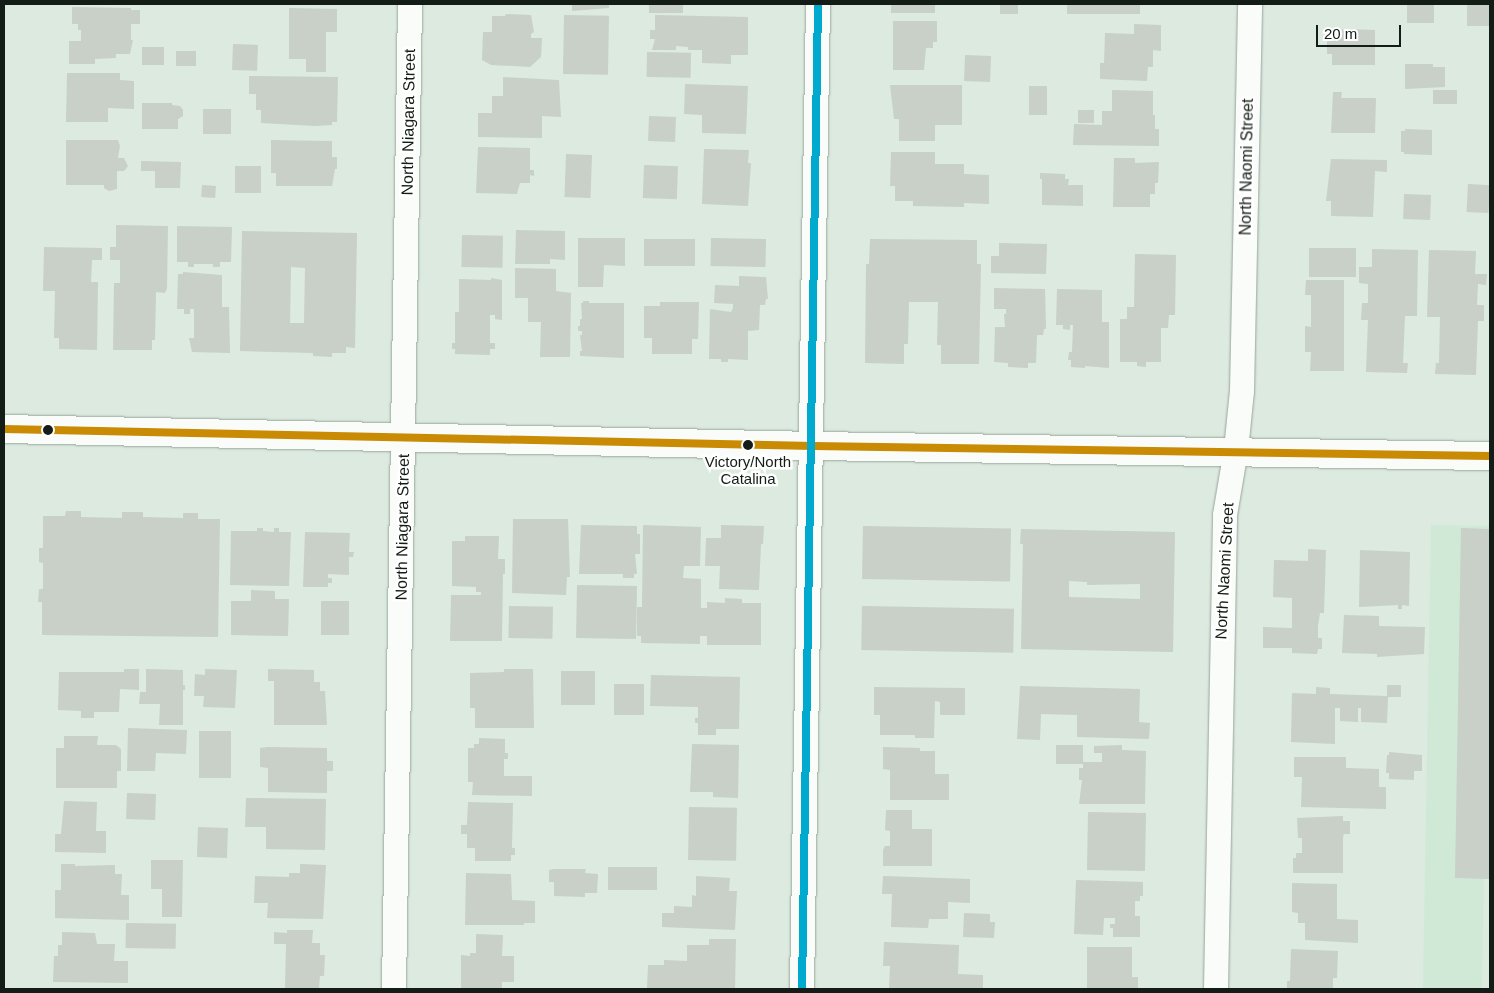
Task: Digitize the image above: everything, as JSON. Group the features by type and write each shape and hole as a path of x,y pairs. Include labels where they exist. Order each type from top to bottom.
{"main road":[{"path":"4,429 812,446 1236,450 1490,456"}],"street":[{"name":"North Niagara Street","path":"394,989 410,4"},
{"path":"802,989 818,4"},
{"name":"North Naomi Street","path":"1216,989 1225,515 1236,450 1242,391 1250,4"}],"shaded area":[{"path":"1431,525 1490,526 1482,989 1423,989"}],"building":[{"path":"572,4 609,4 609,8 572,11"},
{"path":"649,4 683,4 683,13 649,13"},
{"path":"891,4 935,4 935,13 891,13"},
{"path":"1000,4 1018,4 1018,14 1000,14"},
{"path":"1067,4 1140,4 1140,14 1067,14"},
{"path":"1407,4 1434,4 1434,23 1407,23"},
{"path":"1467,4 1490,4 1490,26 1467,26"},
{"path":"72,7 131,8 131,10 140,10 140,24 131,24 131,40 133,40 130,54 116,54 116,58 95,59 95,64 69,64 69,41 81,41 81,30 78,30 78,24 72,24"},
{"path":"289,8 337,9 337,32 326,32 326,72 306,72 306,59 289,59"},
{"path":"506,14 531,15 534,32 531,34 531,38 542,38 541,57 530,67 491,65 482,60 483,32 492,32 492,16 505,16"},
{"path":"564,15 609,16 608,75 563,74"},
{"path":"655,15 748,17 748,55 731,55 731,64 702,63 702,50 688,50 688,47 676,46 676,50 652,50 655,39 650,39 650,30 655,30"},
{"path":"893,21 937,21 937,42 933,42 933,48 926,48 924,70 893,70"},
{"path":"1134,24 1161,25 1161,51 1153,50 1153,67 1148,67 1147,81 1100,79 1100,63 1104,63 1105,33 1134,34"},
{"path":"1342,29 1375,30 1375,65 1332,65 1332,54 1327,54 1327,40 1333,40 1333,36 1342,36"},
{"path":"233,44 258,45 257,71 232,70"},
{"path":"142,47 164,47 164,65 142,65"},
{"path":"176,51 196,51 196,66 176,66"},
{"path":"647,52 691,53 691,78 647,77"},
{"path":"965,55 991,56 990,82 964,81"},
{"path":"1405,64 1433,64 1433,67 1445,67 1445,87 1405,89"},
{"path":"67,73 120,73 120,80 134,81 134,109 108,108 108,122 66,122"},
{"path":"249,76 338,77 337,122 332,122 332,125 315,126 261,123 261,110 256,110 256,94 249,94"},
{"path":"503,77 559,80 561,117 542,116 542,138 478,137 478,113 492,113 492,96 503,96"},
{"path":"685,84 748,86 746,134 702,133 702,115 684,114"},
{"path":"890,85 962,85 962,125 935,125 935,141 899,141 899,119 894,119"},
{"path":"1029,86 1047,86 1047,115 1029,115"},
{"path":"1112,90 1153,91 1153,115 1155,115 1155,129 1159,129 1159,146 1073,145 1074,124 1102,125 1102,111 1112,111"},
{"path":"1433,90 1457,90 1457,104 1433,104"},
{"path":"1333,92 1342,92 1341,98 1376,98 1375,133 1331,133"},
{"path":"142,103 172,103 172,105 180,106 183,110 183,116 178,119 178,129 142,129"},
{"path":"203,109 231,109 231,134 203,134"},
{"path":"1078,110 1094,110 1094,123 1078,123"},
{"path":"649,116 676,117 675,142 648,141"},
{"path":"1405,129 1432,130 1432,155 1404,154 1404,152 1401,152 1401,131 1405,131"},
{"path":"66,140 118,140 120,146 118,158 124,158 128,166 124,171 117,171 117,189 109,191 104,188 104,185 66,185"},
{"path":"271,140 332,141 332,157 337,157 337,169 335,169 332,186 276,186 276,173 271,173"},
{"path":"478,147 530,148 530,170 534,170 534,176 530,175 530,183 520,183 517,194 476,193"},
{"path":"704,149 749,150 748,163 751,163 748,206 702,204"},
{"path":"891,152 935,152 935,164 964,164 964,174 989,175 989,204 964,203 964,207 913,206 913,201 895,201 895,186 890,186"},
{"path":"566,154 592,155 590,198 564,197"},
{"path":"1114,158 1135,158 1135,163 1159,162 1158,183 1155,183 1155,194 1150,194 1150,207 1113,207"},
{"path":"1331,159 1387,160 1387,172 1375,171 1373,217 1331,216 1331,201 1326,201"},
{"path":"141,161 181,162 180,188 155,188 155,171 141,171"},
{"path":"644,165 678,166 677,199 643,198"},
{"path":"235,166 261,166 261,193 235,193"},
{"path":"1040,173 1065,174 1065,179 1069,179 1068,185 1083,185 1083,206 1042,205 1042,179 1040,179"},
{"path":"1468,184 1490,185 1489,213 1467,212"},
{"path":"202,185 216,186 215,198 201,197"},
{"path":"1404,194 1431,195 1430,220 1403,219"},
{"path":"116,225 168,226 167,288 165,293 156,292 155,340 152,340 152,350 113,350 114,283 120,283 120,260 110,260 110,247 116,247"},
{"path":"177,226 232,227 231,262 220,262 220,267 213,267 213,264 194,264 194,267 188,267 188,262 177,262"},
{"path":"516,230 565,231 565,260 550,259 550,264 515,264"},
{"path":"242,231 357,233 355,348 346,347 346,353 332,353 332,357 313,356 313,353 240,351","holes":["291,267 305,268 304,323 290,323"]},
{"path":"462,235 503,236 502,268 461,267"},
{"path":"578,238 625,238 625,266 604,265 603,287 578,287"},
{"path":"711,238 766,239 766,267 711,266"},
{"path":"644,239 695,239 695,266 644,266"},
{"path":"870,239 977,240 977,264 981,264 979,364 941,364 941,345 937,345 938,302 909,302 908,344 904,344 904,364 865,363 866,264 869,264"},
{"path":"999,243 1047,244 1046,274 991,273 991,256 999,256"},
{"path":"44,247 102,248 102,260 92,260 91,282 98,282 97,350 59,349 59,338 54,338 55,291 43,291"},
{"path":"1309,248 1356,248 1356,277 1309,277"},
{"path":"1372,249 1418,250 1417,316 1405,316 1403,363 1408,363 1407,373 1366,372 1368,320 1361,320 1362,303 1368,303 1368,284 1359,283 1359,267 1372,267"},
{"path":"1429,250 1476,251 1475,274 1487,274 1486,285 1478,284 1477,305 1484,305 1484,321 1478,321 1476,375 1435,374 1436,363 1439,363 1440,317 1427,317"},
{"path":"1135,254 1176,255 1175,315 1169,315 1168,328 1161,328 1161,362 1146,362 1146,367 1137,366 1137,362 1120,362 1120,319 1127,319 1127,307 1134,307"},
{"path":"515,268 556,269 556,291 571,293 570,357 540,357 541,322 528,322 528,298 515,298"},
{"path":"183,272 222,275 222,307 229,307 230,353 192,352 189,338 194,338 194,309 190,309 190,314 184,314 184,309 177,309 178,274 183,274"},
{"path":"739,276 766,277 768,299 766,299 765,305 760,305 759,330 748,331 748,360 728,359 728,362 721,362 721,359 709,359 710,309 731,312 733,308 733,304 714,303 715,285 739,286"},
{"path":"491,278 502,280 502,320 495,319 495,315 490,315 490,343 495,343 495,349 490,349 490,355 455,354 455,349 452,349 452,343 455,343 455,312 459,312 459,279 491,280"},
{"path":"1306,280 1344,280 1344,371 1310,371 1311,352 1305,352 1305,326 1311,327 1311,295 1305,295"},
{"path":"994,288 1045,289 1046,329 1044,329 1043,335 1037,335 1036,363 1028,363 1028,368 1008,367 1008,363 994,362 995,327 1005,327 1004,314 1006,314 1006,309 994,309"},
{"path":"1057,289 1102,290 1102,322 1109,322 1109,368 1071,367 1071,360 1068,360 1069,352 1072,352 1073,325 1070,325 1070,330 1063,329 1063,325 1056,325"},
{"path":"589,301 589,303 624,303 624,358 580,356 580,351 582,351 580,335 582,335 582,331 578,331 578,326 580,326 580,319 582,319 581,303"},
{"path":"660,302 699,302 698,339 692,339 692,354 652,354 652,338 644,338 644,306 660,306"},
{"path":"66,511 81,511 81,517 122,518 122,512 143,512 143,517 183,518 183,513 198,513 198,519 220,519 218,637 42,635 42,602 38,602 39,589 43,589 43,563 39,562 39,548 43,548 43,516 65,516"},
{"path":"513,519 568,519 570,577 567,577 566,595 512,593"},
{"path":"581,525 637,526 637,534 640,534 640,554 635,554 637,574 634,574 634,578 623,578 623,574 579,574"},
{"path":"643,525 701,527 700,566 684,566 683,578 701,579 701,608 707,608 707,602 725,603 725,598 742,599 742,603 761,603 761,645 707,645 707,636 700,636 700,644 641,643 641,636 637,636 637,607 642,607"},
{"path":"721,525 764,526 763,544 761,544 759,590 719,589 720,566 705,566 706,538 721,538"},
{"path":"863,526 1011,529 1010,582 862,579"},
{"path":"257,528 263,528 263,531 274,532 274,528 279,528 279,532 291,532 289,586 230,585 231,531 257,531"},
{"path":"1461,528 1490,529 1490,879 1455,878"},
{"path":"1021,529 1175,532 1173,652 1021,649 1023,544 1020,544","holes":["1069,581 1087,582 1087,585 1140,584 1140,599 1069,597"]},
{"path":"305,532 350,533 349,552 354,552 353,557 349,557 349,575 328,574 328,578 332,578 332,583 328,583 328,587 303,587"},
{"path":"465,536 499,536 498,559 505,559 502,641 450,641 451,595 481,595 481,592 476,592 476,587 452,586 452,541 465,541"},
{"path":"1308,549 1326,550 1324,613 1320,613 1318,626 1318,638 1322,638 1322,649 1318,649 1317,654 1292,653 1292,648 1263,648 1263,627 1292,628 1292,598 1273,597 1274,560 1308,561"},
{"path":"1360,550 1410,552 1409,606 1402,605 1402,609 1398,609 1398,605 1359,607"},
{"path":"577,585 637,586 636,639 576,638"},
{"path":"251,590 275,591 275,599 289,599 288,636 231,635 231,601 251,601"},
{"path":"321,601 349,601 349,635 321,635"},
{"path":"509,606 553,607 552,639 508,638"},
{"path":"862,606 1014,609 1013,653 861,650"},
{"path":"1344,615 1379,616 1379,626 1425,627 1424,654 1377,657 1377,654 1342,653"},
{"path":"124,669 139,669 139,690 120,689 119,712 94,712 94,718 81,718 81,711 58,710 59,672 124,672"},
{"path":"146,669 183,670 185,690 183,690 183,725 159,725 160,704 139,704 140,692 146,692"},
{"path":"205,669 237,670 235,708 203,707 204,696 194,696 195,674 205,675"},
{"path":"268,669 314,670 314,682 320,682 320,691 325,691 327,725 274,725 274,681 268,681"},
{"path":"504,669 533,669 534,728 475,728 475,708 470,708 470,673 504,672"},
{"path":"561,671 595,671 595,705 561,705"},
{"path":"651,675 740,677 739,729 716,729 716,735 698,735 698,723 695,723 695,718 698,718 698,707 650,706"},
{"path":"614,684 644,684 644,715 614,715"},
{"path":"1387,685 1401,685 1401,697 1388,697 1387,723 1361,722 1361,708 1358,708 1358,722 1340,721 1340,708 1335,708 1335,744 1291,742 1292,693 1316,694 1316,687 1330,688 1330,694 1387,696"},
{"path":"1020,686 1140,689 1139,722 1150,723 1149,739 1077,737 1077,715 1041,714 1040,740 1017,739"},
{"path":"874,687 965,688 965,715 940,715 940,702 935,701 934,738 915,738 915,735 880,735 880,715 874,715"},
{"path":"128,728 187,730 186,754 156,753 155,771 127,771"},
{"path":"199,731 231,731 231,778 199,778"},
{"path":"64,736 98,736 97,745 116,745 121,749 121,771 117,771 117,788 56,788 56,748 64,748"},
{"path":"479,738 505,739 505,753 508,753 508,759 504,759 504,776 532,776 532,796 472,795 473,782 468,782 468,748 474,748 474,744 479,744"},
{"path":"692,744 739,745 738,798 713,797 713,792 690,792"},
{"path":"1056,745 1083,745 1083,762 1102,762 1102,753 1094,753 1094,746 1122,745 1122,750 1146,751 1145,804 1079,804 1082,780 1079,780 1079,768 1083,768 1083,764 1056,764"},
{"path":"883,747 920,748 920,751 935,751 935,774 949,774 949,800 890,800 890,770 883,769"},
{"path":"260,748 327,748 327,761 333,761 333,771 327,771 327,793 268,792 268,768 260,767"},
{"path":"1389,752 1422,755 1422,771 1414,771 1414,780 1389,779 1389,773 1386,773 1387,755 1389,755"},
{"path":"1294,757 1346,757 1346,768 1379,769 1379,787 1386,787 1386,809 1301,807 1302,777 1294,777"},
{"path":"127,793 156,794 155,820 126,819"},
{"path":"246,798 326,799 325,850 266,849 266,827 245,827"},
{"path":"64,801 97,802 96,831 106,831 106,853 55,852 55,834 61,834"},
{"path":"468,802 513,803 512,848 515,848 515,855 511,855 511,861 475,861 475,848 467,848 467,834 461,834 461,825 467,825"},
{"path":"689,807 737,808 736,861 688,860"},
{"path":"886,810 912,810 912,829 932,829 932,866 883,866 883,850 885,846 890,846 890,831 885,830"},
{"path":"1088,812 1146,813 1145,871 1087,870"},
{"path":"1343,816 1343,821 1350,821 1350,834 1344,834 1343,837 1343,873 1293,873 1293,858 1296,858 1296,853 1302,853 1302,838 1298,838 1297,818"},
{"path":"198,827 228,828 227,858 197,857"},
{"path":"151,860 183,860 182,917 162,917 162,889 151,889"},
{"path":"61,864 75,864 75,866 115,865 115,874 122,874 121,895 129,895 129,920 55,918 55,890 61,890"},
{"path":"300,864 326,865 323,919 267,918 268,903 254,903 255,876 289,877 289,873 300,873"},
{"path":"608,867 657,867 657,890 608,890"},
{"path":"586,869 585,873 598,874 597,893 585,893 585,897 554,896 554,882 549,882 549,870"},
{"path":"466,873 511,874 512,900 535,901 535,923 524,923 524,925 465,925"},
{"path":"696,876 730,878 729,891 737,891 735,930 662,927 662,913 674,913 674,906 692,907 692,895 696,896"},
{"path":"883,876 970,879 970,903 948,902 948,919 929,919 928,928 891,927 892,894 882,894"},
{"path":"1076,880 1143,882 1143,896 1140,896 1140,901 1135,901 1135,916 1140,916 1140,937 1113,937 1113,928 1110,928 1110,924 1115,924 1115,918 1104,918 1103,935 1074,934"},
{"path":"1292,883 1337,884 1337,919 1358,920 1358,943 1305,940 1305,923 1298,923 1298,913 1292,912"},
{"path":"964,913 990,914 990,922 995,922 994,938 963,937"},
{"path":"126,923 176,924 176,949 126,948"},
{"path":"287,930 313,930 312,943 320,943 320,955 325,955 324,976 320,976 319,988 285,988 286,944 274,944 274,932 287,933"},
{"path":"62,932 95,933 97,944 115,944 114,961 128,961 128,983 53,982 54,956 58,956 58,945 62,945"},
{"path":"476,934 503,935 502,956 514,956 514,982 502,982 502,989 461,989 461,955 470,956 470,953 476,953"},
{"path":"709,939 736,939 735,989 647,988 648,965 664,965 664,960 687,961 687,945 709,945"},
{"path":"884,942 959,945 958,974 983,975 983,989 889,989 890,966 883,966"},
{"path":"1087,947 1132,947 1132,977 1138,977 1138,989 1087,989"},
{"path":"1291,949 1338,951 1337,978 1333,978 1333,989 1287,989 1287,981 1290,981"}],"transit line":[{"path":"802,989 818,4"},
{"path":"4,429 813,446 1490,456"}],"place":[{"name":"Victory/North Catalina","path":"748,445"}]}
